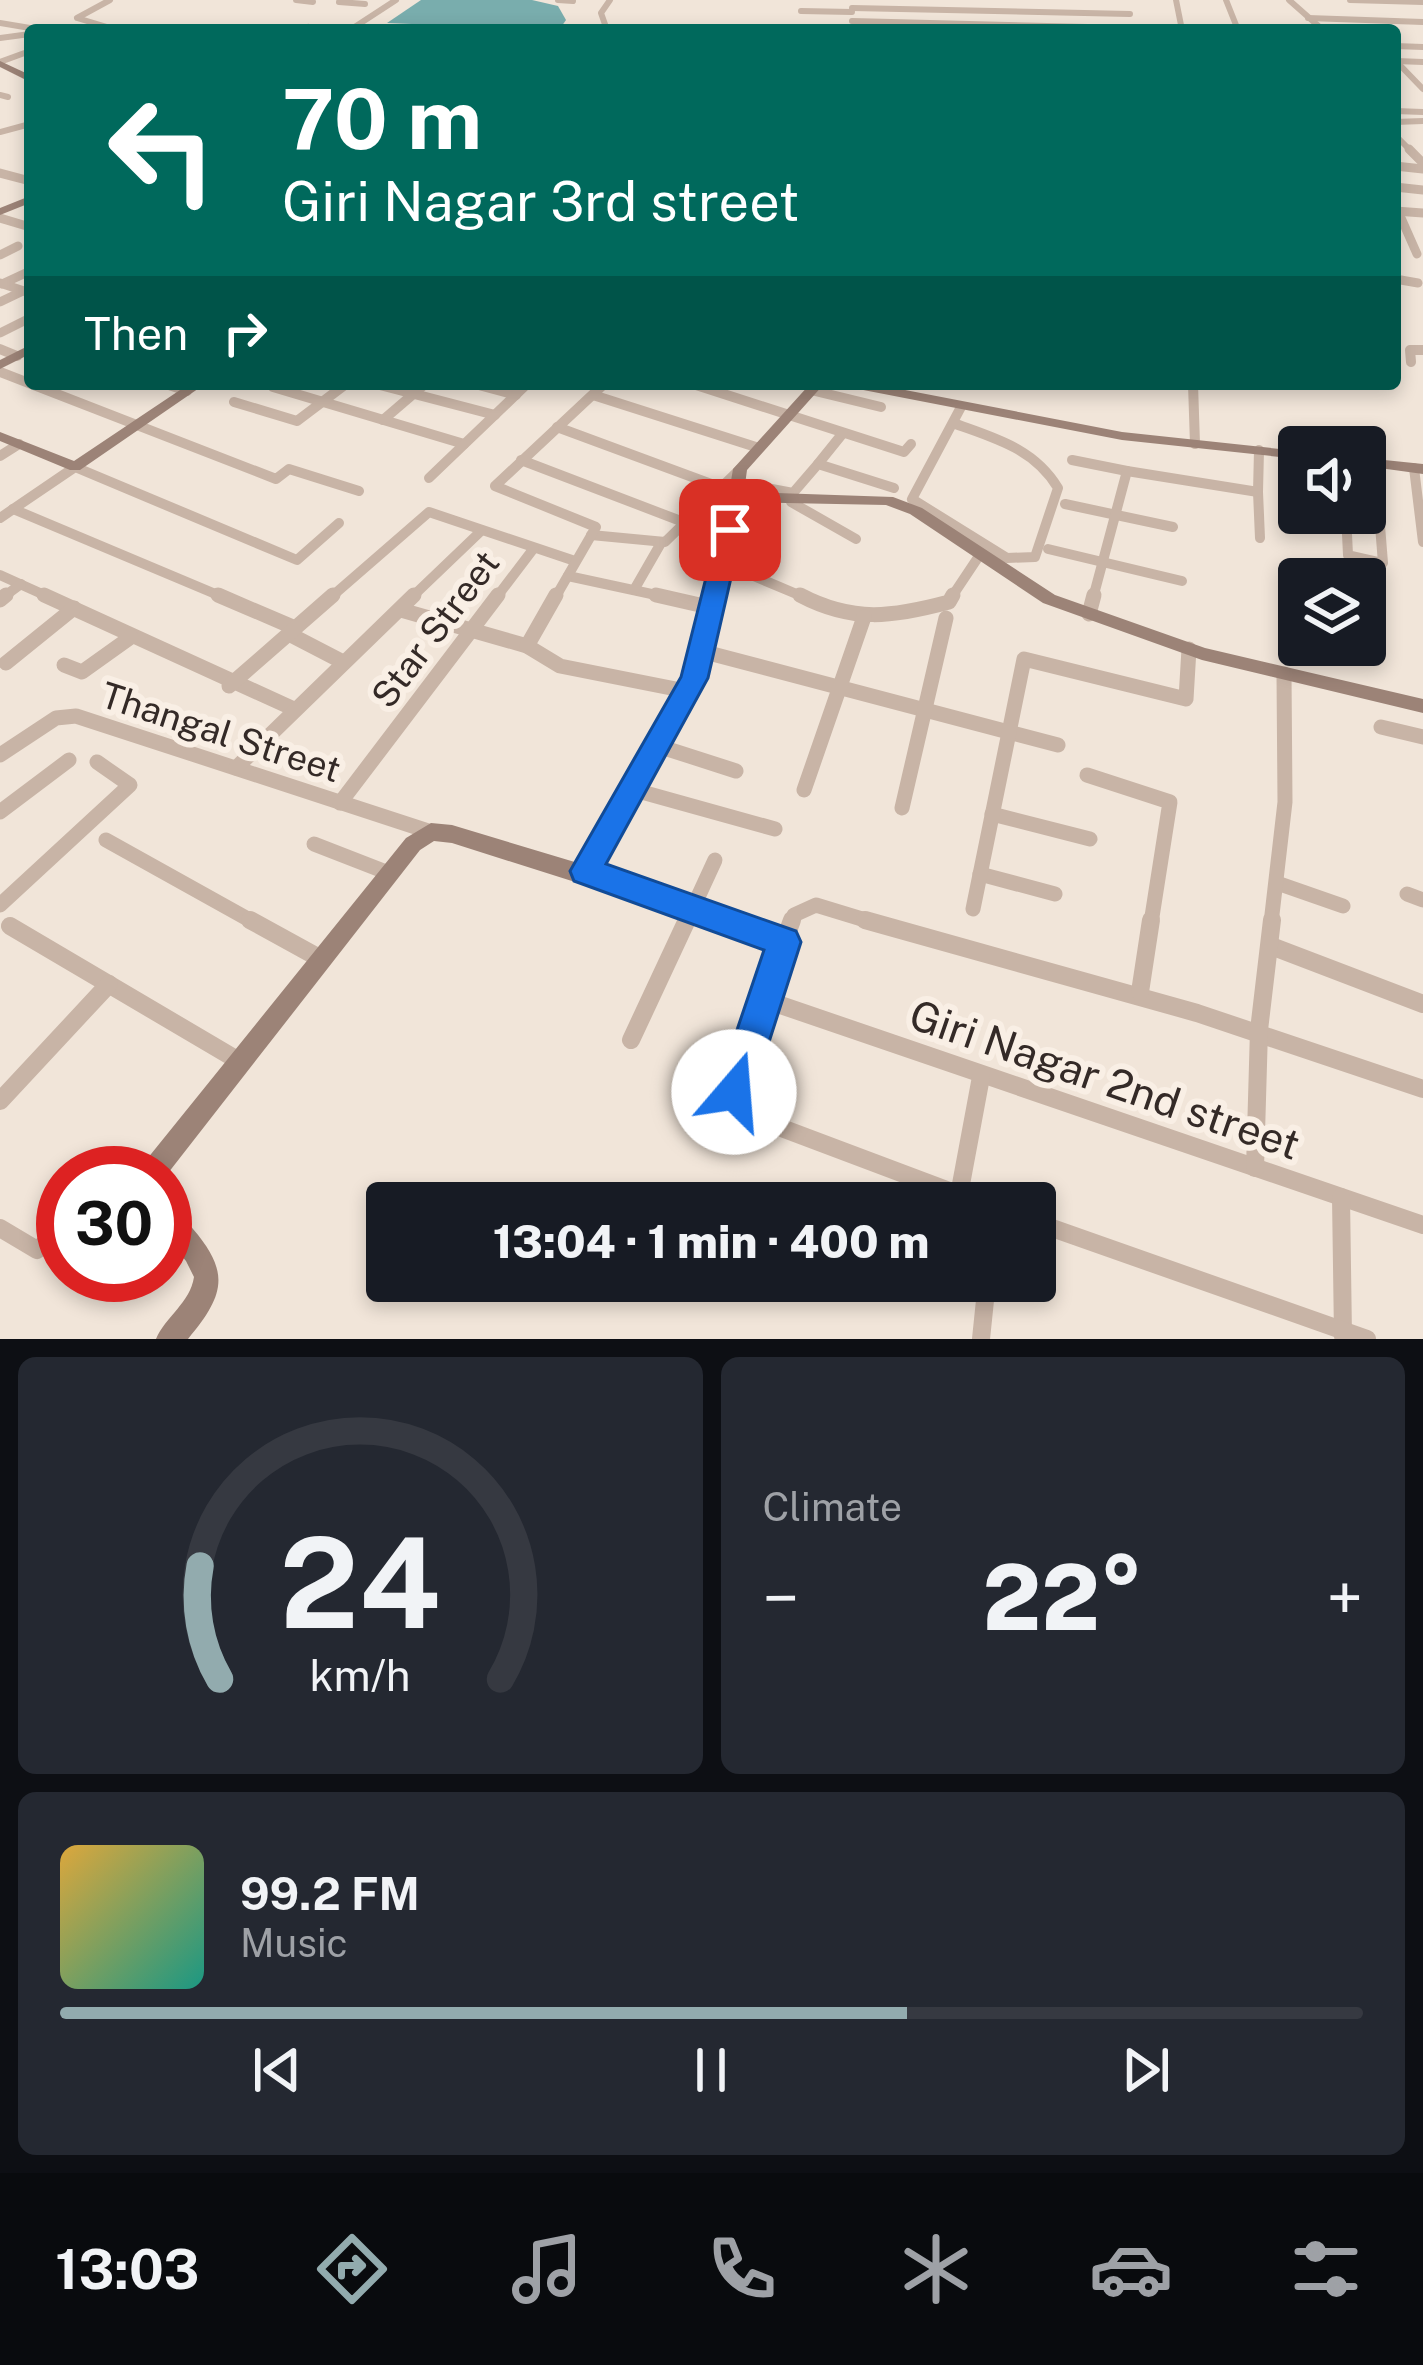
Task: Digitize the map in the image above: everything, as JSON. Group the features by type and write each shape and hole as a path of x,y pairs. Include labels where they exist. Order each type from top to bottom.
{"street":[{"path":"86,24 77,18 110,0"},
{"path":"296,0 313,2"},
{"path":"359,24 396,0"},
{"path":"558,0 573,2"},
{"path":"1127,0 1130,24"},
{"path":"1289,0 1316,24"},
{"path":"1350,0 1420,3"},
{"path":"338,3 365,4"},
{"path":"852,14 979,5 1130,14"},
{"path":"801,11 956,24"},
{"path":"1308,18 1423,22"},
{"path":"1401,65 1423,89"},
{"path":"1401,141 1423,166"},
{"path":"0,202 14,206"},
{"path":"0,215 24,202"},
{"path":"1401,220 1420,254"},
{"path":"0,255 18,246"},
{"path":"1401,280 1418,283"},
{"path":"0,349 24,352"},
{"path":"1411,362 1410,350 1423,350"},
{"path":"0,369 24,352"},
{"path":"49,390 276,478 289,469 359,491"},
{"path":"0,518 189,390"},
{"path":"282,390 464,444"},
{"path":"234,402 294,422 339,390"},
{"path":"398,390 495,416"},
{"path":"383,420 417,390"},
{"path":"498,390 517,395"},
{"path":"429,478 522,390"},
{"path":"527,646 596,527 495,486 597,390"},
{"path":"712,390 904,452 911,444"},
{"path":"634,590 661,543 733,484 811,390"},
{"path":"824,390 881,407"},
{"path":"882,390 1028,421 1278,452"},
{"path":"1193,390 1195,444"},
{"path":"593,394 759,448"},
{"path":"953,423 1022,447 1058,488 1035,557 1007,558 913,499 961,406"},
{"path":"1022,447 1028,421"},
{"path":"557,427 791,502 856,539"},
{"path":"733,484 793,494 843,433"},
{"path":"0,436 297,560 339,523"},
{"path":"0,456 19,444"},
{"path":"1259,450 1260,538"},
{"path":"521,460 686,523"},
{"path":"1072,460 1258,492"},
{"path":"818,464 894,488"},
{"path":"1386,465 1418,468 1423,542"},
{"path":"1089,614 1127,471"},
{"path":"586,871 686,692 725,564 733,484"},
{"path":"791,502 888,500 916,511 1049,599 1190,650 1423,706"},
{"path":"1065,504 1173,527"},
{"path":"13,509 292,631 343,662"},
{"path":"229,686 429,512 575,561"},
{"path":"236,768 481,532"},
{"path":"1347,534 1348,555 1383,563 1379,534"},
{"path":"591,535 661,543"},
{"name":"Star Street","path":"340,803 534,548"},
{"path":"1048,549 1182,581"},
{"path":"725,564 769,574 836,613 864,616 949,602 980,556"},
{"path":"0,575 229,686 294,709"},
{"path":"568,576 713,608"},
{"path":"0,600 21,584"},
{"path":"6,663 74,608"},
{"path":"401,610 527,646 560,666 686,692"},
{"path":"804,790 864,616"},
{"path":"902,808 920,713 946,618"},
{"path":"64,664 82,671 131,637"},
{"path":"973,909 1024,659 1186,699 1190,650"},
{"path":"701,651 920,713 1058,745"},
{"path":"1255,1168 1259,1030 1285,802 1284,674"},
{"name":"Thangal Street","path":"0,755 65,716 430,832"},
{"path":"1381,728 1423,737"},
{"path":"655,745 736,771"},
{"path":"0,812 69,760"},
{"path":"0,905 130,785 130,780 97,762"},
{"path":"1087,775 1170,802 1140,992"},
{"path":"631,789 775,829"},
{"path":"992,814 1090,839"},
{"path":"173,1146 386,872 430,832 575,873 586,871 784,942"},
{"path":"106,840 321,959"},
{"path":"314,844 386,872"},
{"path":"631,1040 715,860"},
{"path":"980,874 1055,894"},
{"path":"1277,883 1343,906"},
{"path":"922,1182 739,1112 734,1092 794,915 816,905 959,948 1140,992 1423,1089"},
{"path":"10,926 239,1061"},
{"path":"1270,946 1423,1004"},
{"path":"0,1101 109,985"},
{"name":"Giri Nagar 2nd street","path":"764,999 1423,1225"},
{"path":"968,1182 981,1077"},
{"path":"1341,1197 1343,1334"},
{"path":"0,1228 36,1249"},
{"path":"1056,1230 1367,1339"},
{"path":"170,1339 206,1299 212,1283 211,1269 192,1247"},
{"path":"981,1339 985,1302"}],"water":[{"path":"421,0 532,0 558,6 566,20 563,24 387,23"}],"route":[{"path":"730,530 694,678 586,871 784,942 734,1092"}]}
